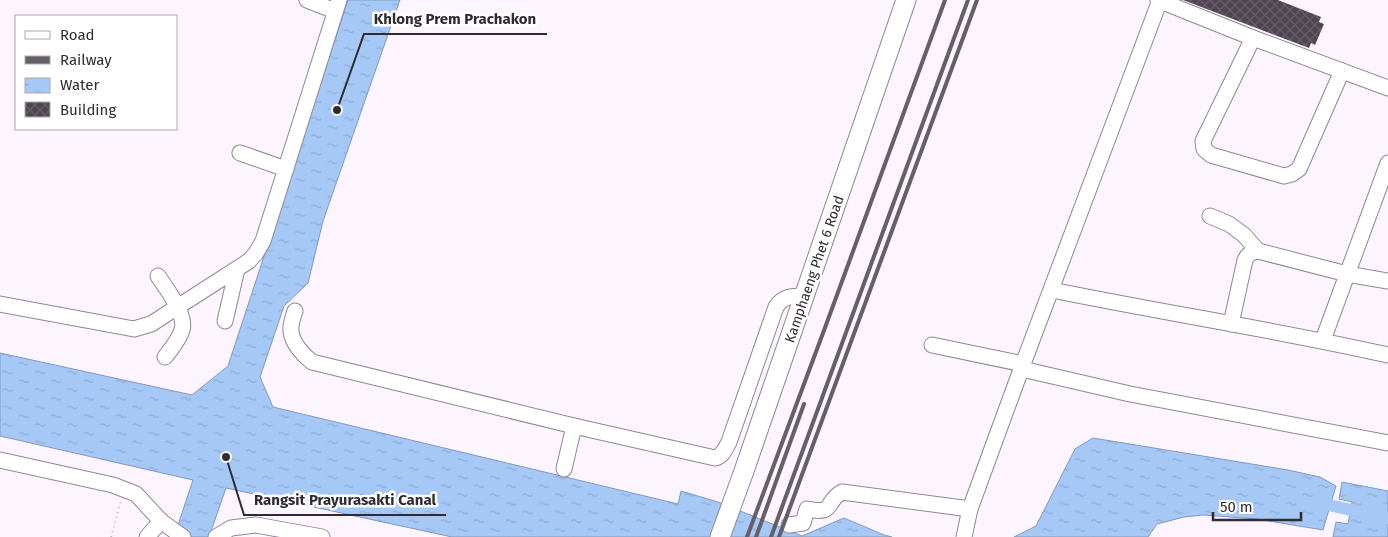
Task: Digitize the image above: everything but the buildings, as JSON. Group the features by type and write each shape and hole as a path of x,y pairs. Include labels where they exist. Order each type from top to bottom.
{"main road":[{"name":"Kamphaeng Phet 6 Road","path":"720,537 906,0"}],"street":[{"path":"0,304 134,329 151,324 249,261 263,241 337,6 307,0"},
{"path":"964,537 970,509 1160,0 1253,38 1388,88"},
{"path":"1253,38 1203,141 1204,149 1210,155 1284,176 1292,174 1299,169 1342,71"},
{"path":"240,153 286,168"},
{"path":"1323,340 1388,164"},
{"path":"1210,216 1229,224 1244,234 1258,251"},
{"path":"1231,324 1245,260 1252,252 1258,251 1347,274 1388,281"},
{"path":"225,321 237,269"},
{"path":"158,276 177,307 183,322 182,330 176,342 165,357"},
{"path":"1052,290 1134,307 1323,340 1388,355"},
{"path":"295,310 290,329 293,339 305,356 312,362 574,426 716,458 723,452 728,442 776,307 784,298 804,296"},
{"path":"932,345 1130,394 1388,443"},
{"path":"564,469 574,426"},
{"path":"0,460 113,485 136,494 161,521 179,535"},
{"path":"789,525 803,524 808,509 823,511 829,508 835,496 842,492 970,509"},
{"path":"147,537 161,521"},
{"path":"216,537 231,528 256,525 322,537"}],"path":[{"path":"111,537 124,489"}],"water":[{"path":"348,0 400,0 323,221 308,283 284,306 260,377 273,407 678,504 681,491 718,502 802,536 844,518 892,537 452,537 226,488 209,537 174,537 193,480 0,436 0,353 192,395 228,366"},
{"path":"1093,438 1320,477 1336,486 1323,530 1257,519 1203,515 1184,517 1157,524 1148,537 1014,537 1036,526 1075,449"},
{"path":"1342,482 1388,491 1388,537 1333,537 1336,522 1348,524 1352,502 1339,499"}],"waterway":[{"path":"1315,502 1388,518"}],"railway":[{"path":"747,537 945,0"},
{"path":"771,537 968,0"},
{"path":"779,537 977,0"},
{"path":"756,537 804,404"}],"place":[{"name":"Khlong Prem Prachakon","path":"337,110"},
{"name":"Rangsit Prayurasakti Canal","path":"226,457"}]}
